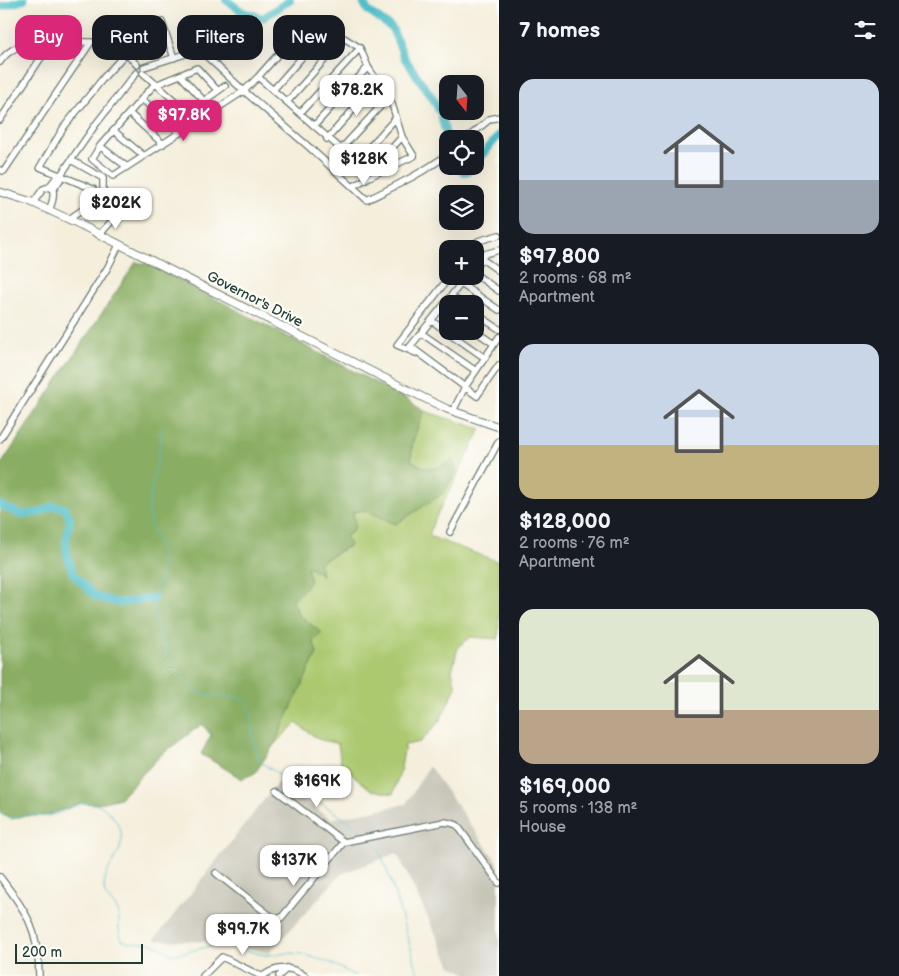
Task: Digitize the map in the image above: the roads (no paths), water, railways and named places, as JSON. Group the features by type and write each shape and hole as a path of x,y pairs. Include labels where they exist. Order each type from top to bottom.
{"main road":[{"name":"Governor's Drive","path":"0,192 33,203 69,219 426,399 453,411 499,427"}],"street":[{"path":"167,37 174,58"},
{"path":"345,39 360,48 368,68 388,98 402,137 414,156 354,186"},
{"path":"82,42 90,42 82,54"},
{"path":"0,62 3,57 15,48"},
{"path":"300,113 360,48"},
{"path":"33,203 43,189 51,189 60,180 60,176 96,124 141,71 177,57"},
{"path":"0,120 39,60"},
{"path":"0,170 4,171 78,60"},
{"path":"93,189 40,167 64,127 120,60"},
{"path":"132,60 137,65 134,69 141,71 198,121"},
{"path":"211,60 354,186 367,200 407,180 439,161"},
{"path":"218,91 197,68 153,86 100,146 92,160 113,176 244,91 273,60"},
{"path":"273,90 300,60"},
{"path":"287,102 324,60"},
{"path":"314,126 368,68"},
{"path":"180,75 204,101"},
{"path":"258,77 369,177"},
{"path":"327,139 378,82"},
{"path":"197,106 225,86"},
{"path":"341,150 388,98"},
{"path":"142,99 180,132"},
{"path":"129,113 163,144"},
{"path":"477,130 490,119 499,117"},
{"path":"355,163 396,118"},
{"path":"114,131 144,156"},
{"path":"380,161 402,137"},
{"path":"100,146 127,167"},
{"path":"374,155 388,169"},
{"path":"69,219 103,196 103,178 71,160"},
{"path":"50,210 53,202 51,189"},
{"path":"99,235 121,212"},
{"path":"482,240 499,235"},
{"path":"0,439 121,246"},
{"path":"484,255 498,251"},
{"path":"484,260 499,271"},
{"path":"484,280 499,291"},
{"path":"443,285 397,345 409,348 426,358 477,396 499,365"},
{"path":"452,295 459,285"},
{"path":"471,285 499,310"},
{"path":"409,348 439,312"},
{"path":"484,319 499,329"},
{"path":"432,321 485,358"},
{"path":"422,333 476,371"},
{"path":"484,337 494,344"},
{"path":"453,411 465,387 499,337"},
{"path":"450,532 499,441"},
{"path":"277,791 344,842"},
{"path":"216,873 273,918 281,918 344,842 451,822 462,831 499,883"},
{"path":"0,877 22,906 33,930 39,962 39,976"},
{"path":"203,976 222,957 262,976 275,969 286,968 303,975"},
{"path":"279,976 286,968"}],"waterway":[{"path":"0,7 24,0"},
{"path":"226,0 243,12 263,18 290,0"},
{"path":"362,0 368,11 392,28 405,59 432,97 441,114 445,130"},
{"path":"484,153 499,135"},
{"path":"161,428 160,448 150,497 149,513 151,526 162,558 161,574 154,599 154,610 159,636 171,662 187,683 199,693 211,696 233,696 246,701 251,712 253,738 259,761 368,835"},
{"path":"0,505 22,515 41,512 53,506 65,508 70,519 66,542 67,554 73,574 96,597 120,603 154,598"},
{"path":"0,813 3,816 12,818 32,815 46,816 89,803 105,808 120,828 122,837 118,854 105,878 104,888 106,896 118,910 119,930 122,940 151,944 173,955 219,944 265,955 302,954 331,963 355,976"},
{"path":"372,838 391,881 419,976"}]}
